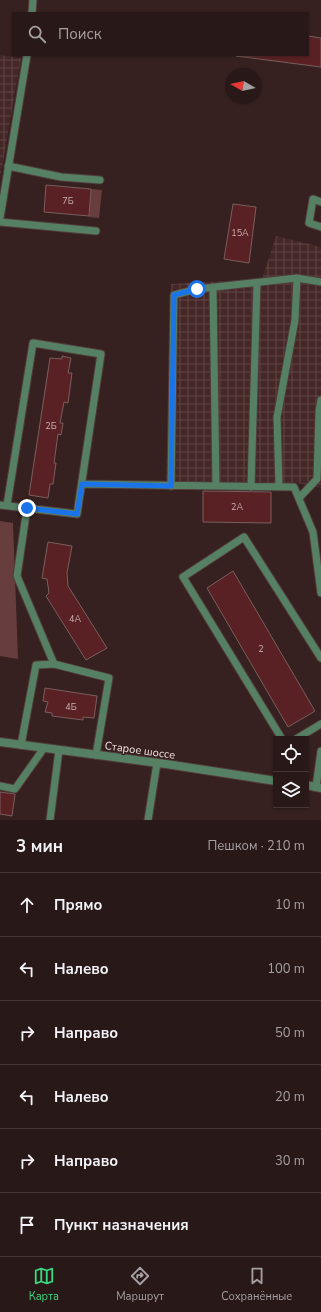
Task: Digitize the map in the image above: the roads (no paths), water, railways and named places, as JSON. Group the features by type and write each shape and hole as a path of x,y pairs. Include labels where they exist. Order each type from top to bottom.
{"street":[{"name":"Старое шоссе","path":"0,742 273,781"}],"lane":[{"path":"32,12 33,0"},
{"path":"0,218 27,56"},
{"path":"8,166 61,177 100,180"},
{"path":"321,202 313,199 309,223 321,227"},
{"path":"0,222 96,231"},
{"path":"171,486 174,295 197,289 297,278 321,282"},
{"path":"279,487 277,417 295,320 297,278"},
{"path":"251,487 257,283"},
{"path":"213,287 216,486"},
{"path":"33,343 101,354 77,514 4,505 33,343"},
{"path":"299,498 317,479 319,411 321,400"},
{"path":"82,484 294,487 313,532 321,593"},
{"path":"27,508 18,576 54,664"},
{"path":"313,532 321,531"},
{"path":"280,736 183,577 244,538 321,658"},
{"path":"21,745 36,665 54,664 109,678 96,755"},
{"path":"301,736 321,724"},
{"path":"0,786 15,789 44,748"},
{"path":"50,820 59,750"},
{"path":"318,787 321,752"},
{"path":"148,820 157,763"}]}
